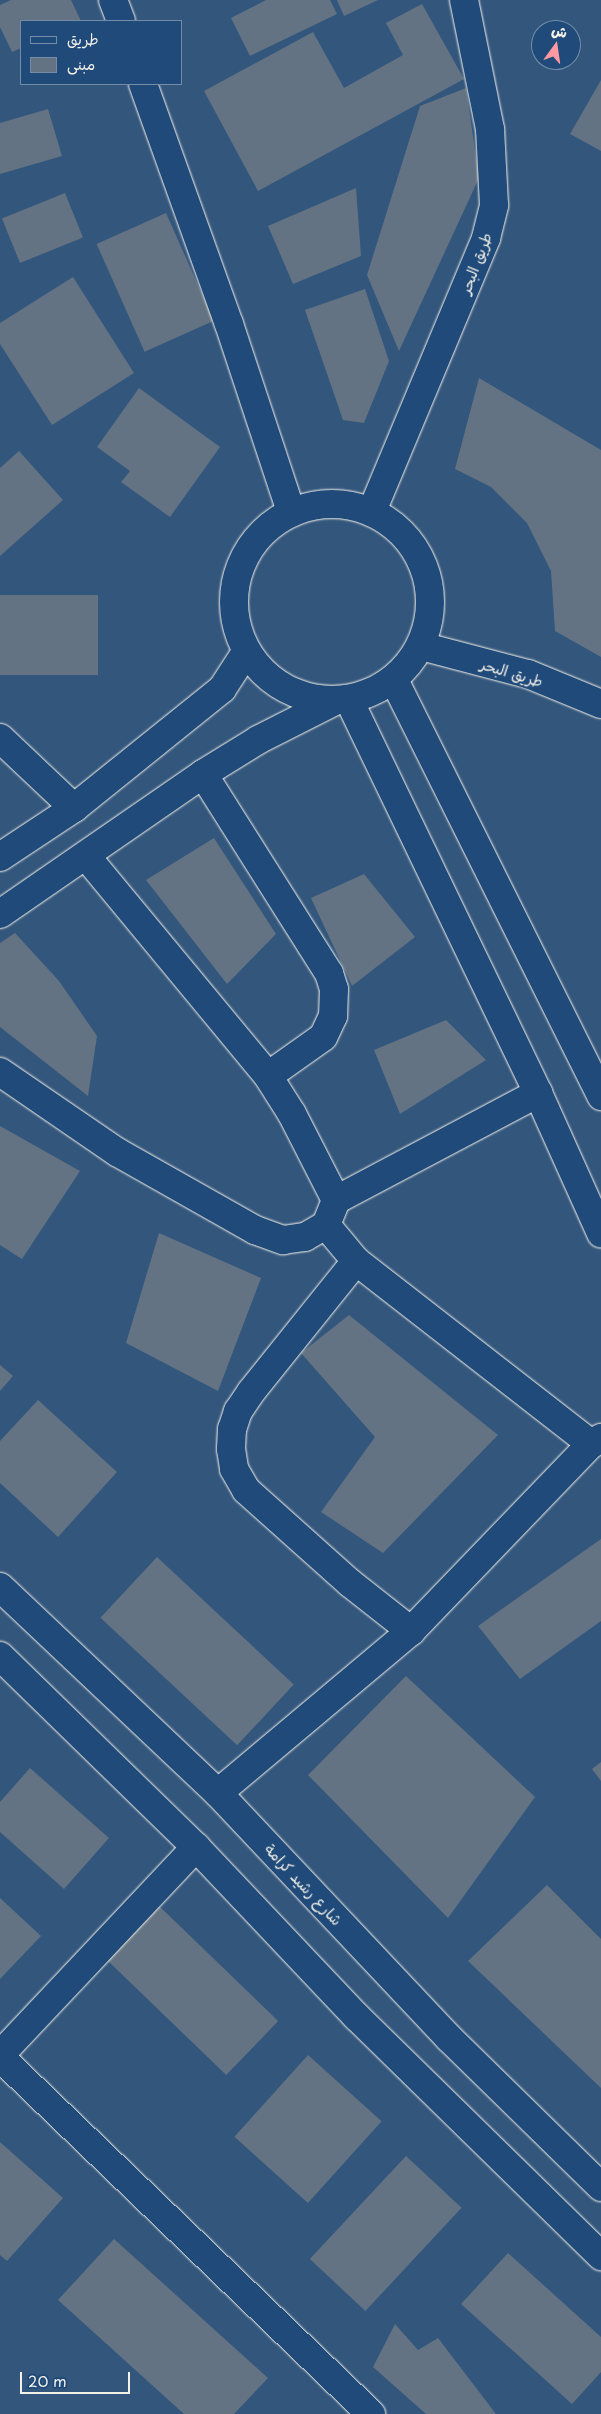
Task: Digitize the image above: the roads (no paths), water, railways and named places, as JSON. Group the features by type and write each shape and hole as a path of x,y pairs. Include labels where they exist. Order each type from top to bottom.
{"main road":[{"path":"113,0 121,20"},
{"name":"طريق البحر","path":"372,511 486,238 494,205 490,129 464,0"},
{"path":"143,85 230,324 291,512"},
{"path":"0,914 203,774 258,740 342,700 373,692 394,680 421,646 430,615 430,584 419,554 399,529 372,511 345,504 318,504 291,512 264,530 243,557 234,588 235,621 246,652 269,679 300,696 342,700"},
{"name":"طريق البحر","path":"421,646 528,674 601,704"},
{"path":"0,857 74,808 222,689 246,652"},
{"path":"394,680 601,1096"},
{"path":"342,700 538,1093 601,1233"},
{"path":"0,738 74,808"},
{"path":"203,774 329,973 334,989 333,1016 323,1037 268,1076"},
{"path":"86,856 268,1076 301,1130 336,1200"},
{"path":"0,1072 117,1152 255,1230 283,1240 305,1237 326,1225 336,1200 538,1093"},
{"path":"218,1793 411,1631 596,1441 356,1261 326,1225"},
{"path":"356,1261 281,1352 238,1411 232,1429 234,1469 253,1496 350,1583 411,1631"},
{"name":"شارع رشيد كرامة","path":"0,1587 218,1793 449,2038 601,2187"},
{"path":"0,1656 196,1847 357,2017 601,2256"},
{"path":"196,1847 0,2056 371,2414"}]}
